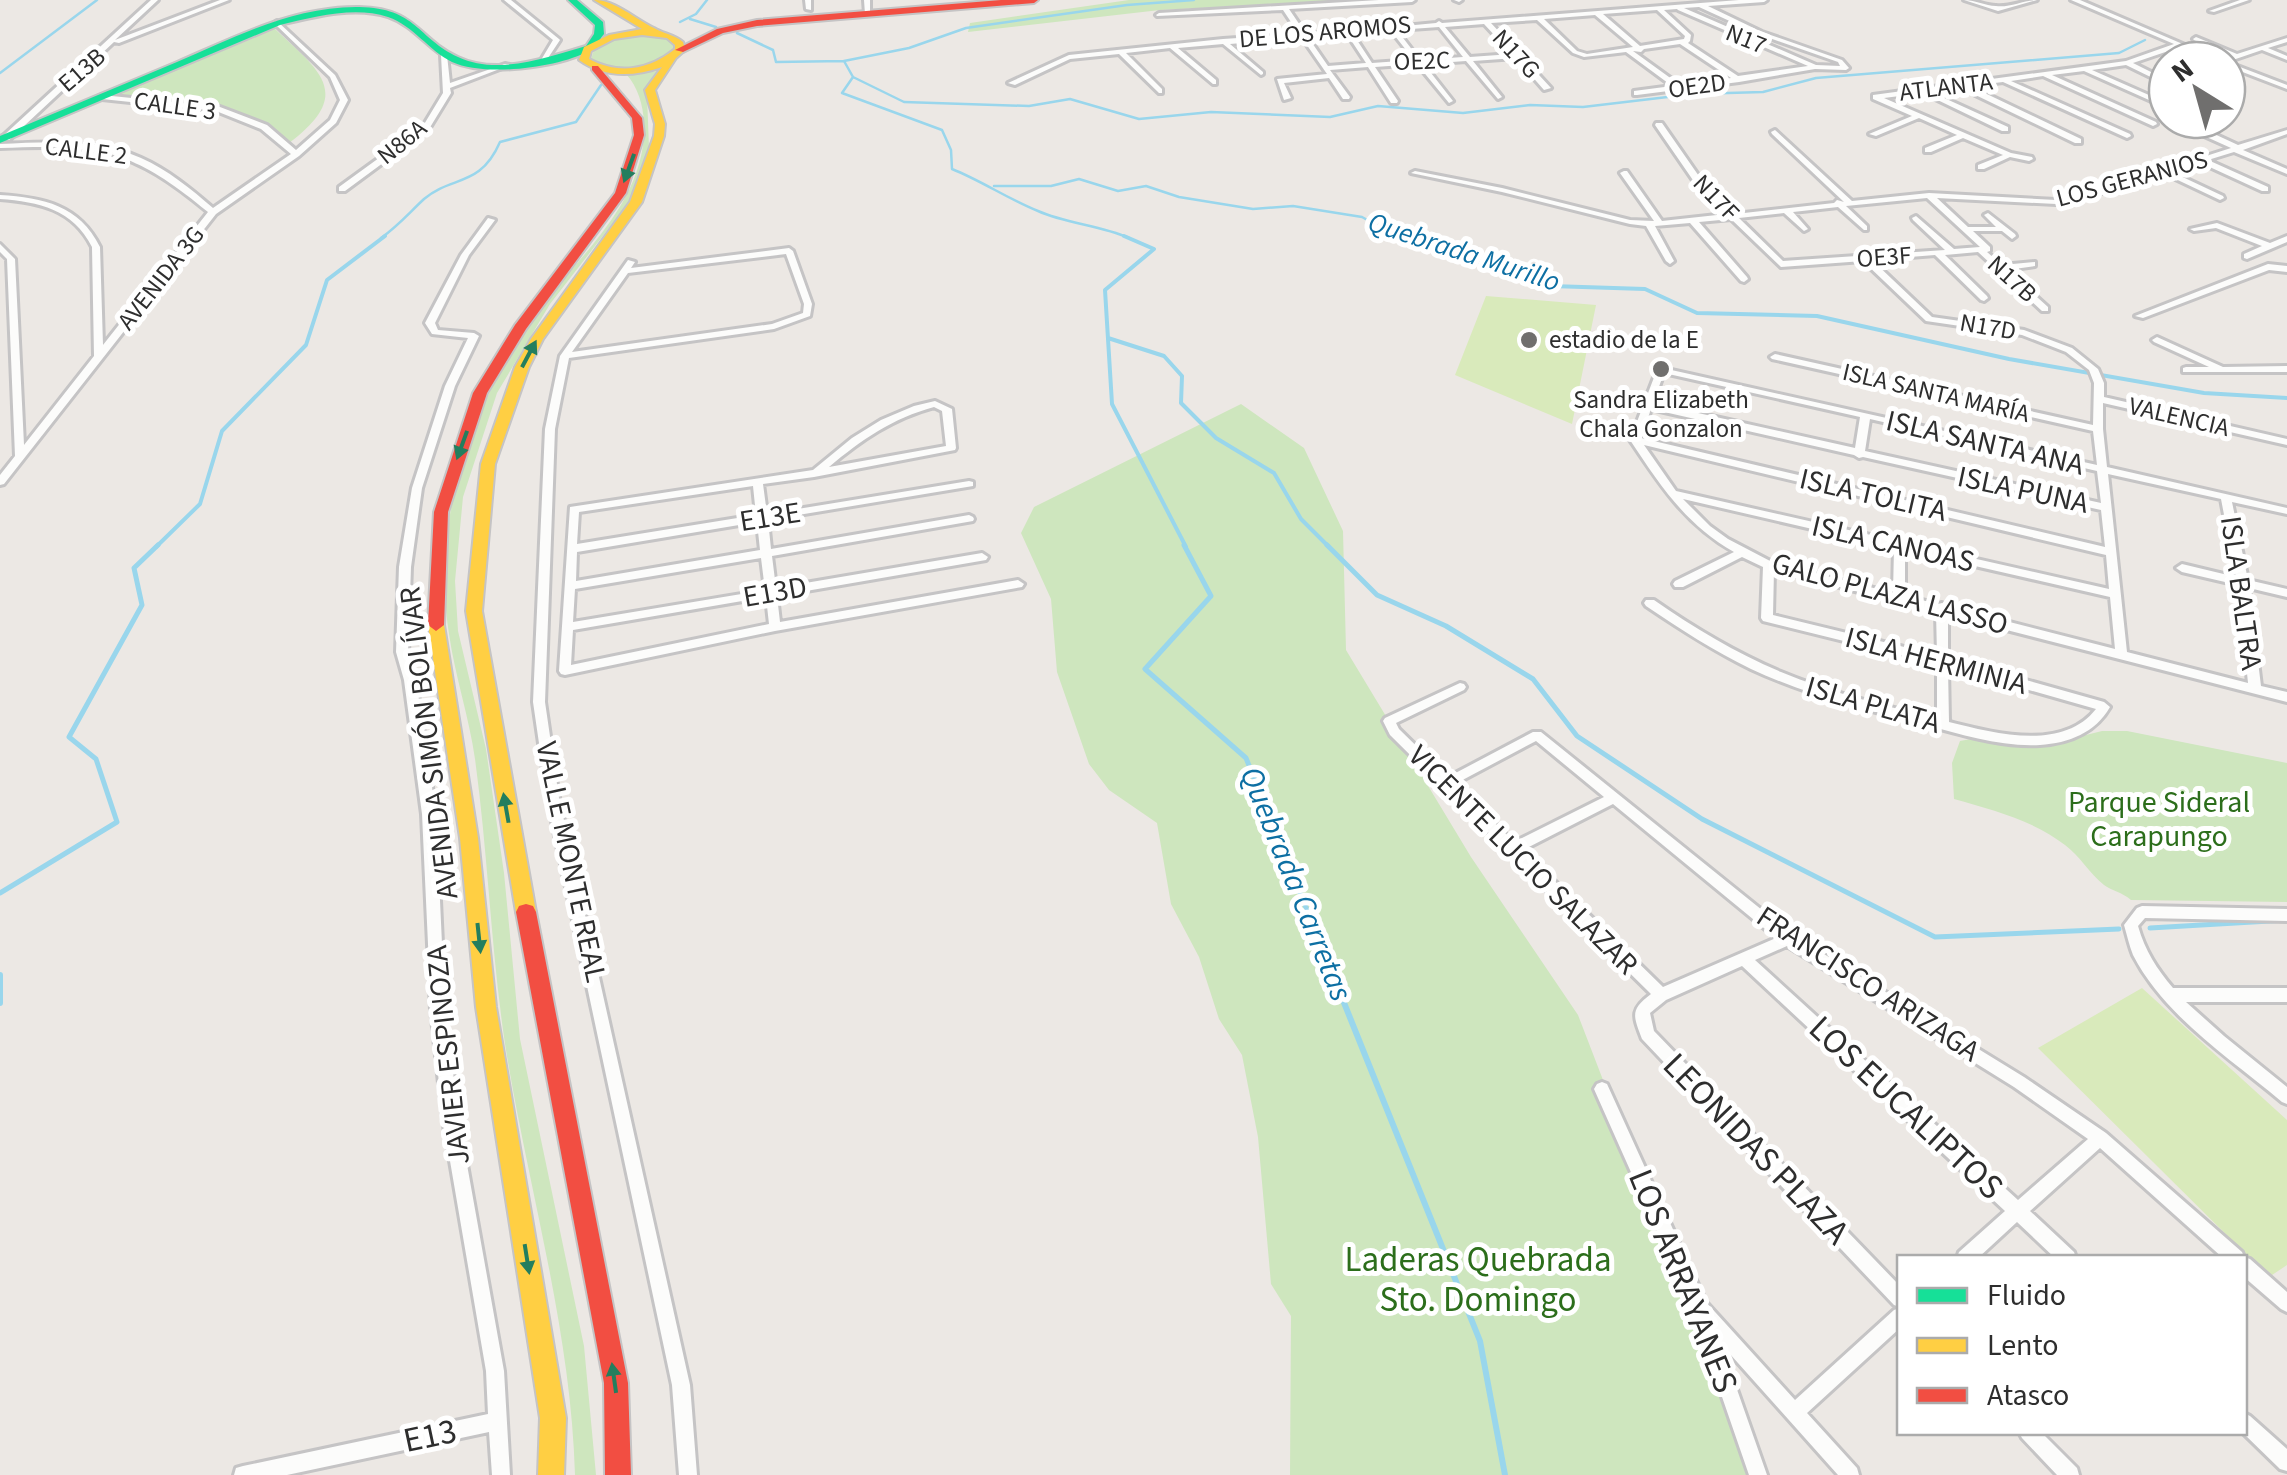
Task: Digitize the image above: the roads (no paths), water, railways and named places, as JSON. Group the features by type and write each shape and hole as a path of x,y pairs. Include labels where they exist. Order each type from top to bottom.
{"main road":[{"name":"AVENIDA SIMÓN BOLÍVAR","path":"551,1475 552,1418 486,1007 469,838 436,628 436,565 441,512 480,393 520,328 620,193 637,145 637,118 590,57 600,24 572,0"},
{"path":"598,0 670,44"},
{"path":"2,141 277,23 334,12 388,14 406,22 444,55 471,64 508,65 590,57 634,71 670,44 757,22 867,7 1034,0"},
{"path":"590,57 626,34 670,44"},
{"name":"AVENIDA SIMÓN BOLÍVAR","path":"618,1475 616,1383 548,1042 474,611 488,464 522,367 537,339 636,202 659,136 660,124 650,90 670,44"}],"street":[{"name":"E13B","path":"2,141 155,0"},
{"path":"110,45 226,0"},
{"path":"509,1 522,0"},
{"path":"1159,14 1412,0"},
{"path":"1686,0 1700,5"},
{"path":"1676,7 1764,0"},
{"path":"1967,0 1998,9 2034,0"},
{"path":"2074,0 2166,40"},
{"path":"2212,11 2246,0"},
{"path":"509,1 554,38 557,44 540,60"},
{"path":"1538,16 1579,54 1594,56 1682,42 1688,36 1660,4"},
{"name":"N17","path":"1660,4 1676,7 1815,67 1836,70 1846,66 1700,5"},
{"name":"DE LOS AROMOS","path":"1012,82 1069,58 1300,34 1597,13 1660,4"},
{"path":"1284,7 1346,96"},
{"path":"1597,13 1640,50"},
{"name":"N17G","path":"1485,21 1547,88"},
{"name":"AVENIDA 3G","path":"0,482 214,212 296,154 333,122 344,100 333,76 277,23"},
{"path":"1438,23 1498,97"},
{"path":"1390,27 1449,101"},
{"path":"1347,30 1394,101"},
{"path":"540,60 554,38"},
{"path":"2196,38 2200,40"},
{"path":"2247,53 2287,40"},
{"path":"1223,41 1261,73"},
{"path":"1682,42 1739,80"},
{"path":"1172,46 1213,82"},
{"path":"2262,48 2287,58"},
{"path":"1629,51 1680,88"},
{"path":"1120,52 1159,90"},
{"name":"N86A","path":"342,188 426,127 448,86 444,55"},
{"name":"OE2C","path":"1287,98 1280,81 1328,70 1416,60 1517,56"},
{"name":"ATLANTA","path":"2029,159 2009,156 1876,96 2086,70 2147,56"},
{"path":"2126,63 2147,73"},
{"name":"N86A","path":"448,86 508,65"},
{"name":"OE2D","path":"1638,93 1815,67"},
{"path":"2086,70 2147,97"},
{"path":"2247,71 2287,87"},
{"path":"2046,75 2147,121"},
{"path":"2004,80 2127,136"},
{"path":"1963,86 2078,142"},
{"path":"1924,90 2005,128"},
{"name":"CALLE 3","path":"102,97 217,110 264,127 296,154"},
{"path":"1873,134 1918,116"},
{"name":"N17F","path":"1659,126 1700,184 1781,264"},
{"path":"1775,132 1848,201"},
{"name":"LOS GERANIOS","path":"1414,173 1660,224 1930,195 2048,203 2166,172 2287,132"},
{"path":"1928,150 1961,136"},
{"path":"2268,139 2287,147"},
{"path":"2219,140 2287,172"},
{"name":"CALLE 2","path":"2,141 130,152 174,177 214,212"},
{"path":"1981,168 2009,156"},
{"path":"2203,161 2265,190"},
{"path":"2166,172 2220,198"},
{"path":"1624,174 1660,224"},
{"name":"N17B","path":"1930,195 2000,268 2045,308"},
{"path":"0,197 54,206 80,219 91,234 96,247 99,356"},
{"path":"1837,202 1864,228"},
{"path":"1784,208 1804,229"},
{"path":"1966,229 2008,233 1988,216"},
{"path":"1916,218 1952,252"},
{"name":"JAVIER ESPINOZA","path":"491,220 465,255 430,323 436,332 474,336 450,386 417,488 405,567 402,652 410,680 429,814 438,1010 450,1120 496,1371 501,1475"},
{"path":"1692,220 1744,279"},
{"path":"1649,223 1670,262"},
{"path":"2194,229 2213,224 2269,246"},
{"path":"2222,242 2240,234"},
{"path":"2246,256 2287,239"},
{"path":"0,248 11,260 19,456"},
{"name":"OE3F","path":"1781,264 1983,249"},
{"name":"VALLE MONTE REAL","path":"566,356 774,326 806,314 808,304 789,251 627,266 566,356 550,429 539,702 554,798 681,1385 688,1475"},
{"path":"1938,253 1984,298"},
{"name":"N17D","path":"1866,259 1929,319 2024,333 2069,350 2092,369 2100,399"},
{"path":"2000,268 2032,264"},
{"path":"2140,316 2268,267 2287,268"},
{"path":"2158,340 2224,370"},
{"name":"ISLA SANTA MARÍA","path":"1774,358 2098,429"},
{"path":"2186,370 2287,368"},
{"name":"ISLA SANTA ANA","path":"1647,405 1661,369 2287,511"},
{"name":"VALENCIA","path":"2122,656 2098,429 2100,399 2287,442"},
{"path":"814,474 851,441 879,424 924,406 936,404 947,409 951,448 814,474 758,484 574,510 565,671 775,627 1018,584"},
{"path":"1635,440 1647,405"},
{"name":"ISLA PUNA","path":"1647,405 2107,508"},
{"path":"1859,455 1865,416"},
{"name":"GALO PLAZA LASSO","path":"1635,440 1670,492 1708,532 1740,553 1770,565 2287,697"},
{"name":"ISLA TOLITA","path":"1635,440 2110,552"},
{"path":"758,484 775,627"},
{"name":"E13E","path":"572,549 969,484"},
{"name":"ISLA CANOAS","path":"1670,492 2117,595"},
{"name":"ISLA BALTRA","path":"2226,498 2243,582 2255,689"},
{"path":"545,597 570,585 968,520"},
{"path":"1899,597 1900,546"},
{"path":"1679,584 1740,553"},
{"name":"E13D","path":"568,628 982,557"},
{"name":"ISLA HERMINIA","path":"1770,565 1767,618 1942,661 2104,707"},
{"path":"2182,568 2287,594"},
{"path":"546,579 570,585"},
{"name":"ISLA PLATA","path":"1650,602 1690,631 1799,685 1992,737 2042,740 2079,732 2097,721 2104,707"},
{"path":"1942,607 1943,724"},
{"name":"VICENTE LUCIO SALAZAR","path":"1460,687 1390,721 1394,732 1661,995"},
{"name":"FRANCISCO ARIZAGA","path":"1445,784 1536,736 1788,939 2019,1082 2100,1138 2233,1255"},
{"path":"1511,850 1615,797"},
{"path":"2287,915 2142,912 2131,925 2133,941 2144,964 2169,994 2287,1097"},
{"path":"1661,995 1788,939"},
{"name":"LOS EUCALIPTOS","path":"1743,958 2065,1255"},
{"path":"2169,994 2287,995"},
{"name":"LEONIDAS PLAZA","path":"1661,995 1642,1010 1647,1034 1897,1297"},
{"name":"LOS ARRAYANES","path":"1602,1089 1699,1306 1758,1475"},
{"path":"1969,1255 2100,1138"},
{"path":"2247,1268 2287,1302"},
{"path":"1699,1306 1850,1475"},
{"path":"1796,1411 1897,1319"},
{"name":"E13","path":"242,1475 499,1421"},
{"path":"2247,1425 2287,1462"},
{"path":"2031,1435 2070,1475"}],"waterway":[{"path":"0,73 97,0"},
{"path":"680,22 696,14 707,0"},
{"path":"844,61 909,48 966,28 1127,5 1194,0"},
{"name":"Quebrada Carretas","path":"690,19 716,27"},
{"name":"Quebrada Carretas","path":"737,33 773,50 776,62 844,61"},
{"path":"853,77 904,102 1029,106 1070,99 1139,119 1211,112 1330,117 1378,106 1463,113 1530,105 1583,107 1693,94 1763,92 1816,78 2119,53 2145,40"},
{"name":"Quebrada Carretas","path":"844,61 853,77"},
{"name":"Quebrada Carretas","path":"853,77 842,93 942,130 951,150 952,169 1049,215 1127,237"},
{"path":"381,238 434,192 484,167 500,142 576,122 601,85"},
{"name":"Quebrada Murillo","path":"994,186 1051,186 1079,179 1118,191 1146,186 1179,197 1253,209 1293,206 1362,217 1387,231 1407,231 1423,238"},
{"path":"156,547 200,504 222,431 306,345 327,280 385,236"},
{"name":"Quebrada Murillo","path":"1417,236 1488,267 1551,286 1645,289 1697,313 1817,316 2009,359 2204,393 2287,398"},
{"name":"Quebrada Carretas","path":"1127,237 1154,249 1105,290 1112,404 1186,547"},
{"path":"1108,338 1164,356 1182,376 1181,403 1216,438 1274,473 1301,519 1377,595 1446,626 1533,679 1577,736 1702,819 1935,937 2119,929"},
{"path":"0,893 117,822 96,759 69,737 142,605 134,568 158,545"},
{"name":"Quebrada Carretas","path":"1184,545 1211,596 1145,669 1246,758 1323,950"},
{"path":"2150,928 2287,920"},
{"name":"Quebrada Carretas","path":"1322,948 1480,1341 1505,1475"},
{"path":"0,975 0,1003"}],"place":[{"name":"estadio de la E","path":"1529,340"},
{"name":"Sandra Elizabeth Chala Gonzalon","path":"1661,369"}],"park label":[{"name":"Parque Sideral Carapungo","path":"2159,819"},
{"name":"Laderas Quebrada Sto. Domingo","path":"1478,1280"}]}
